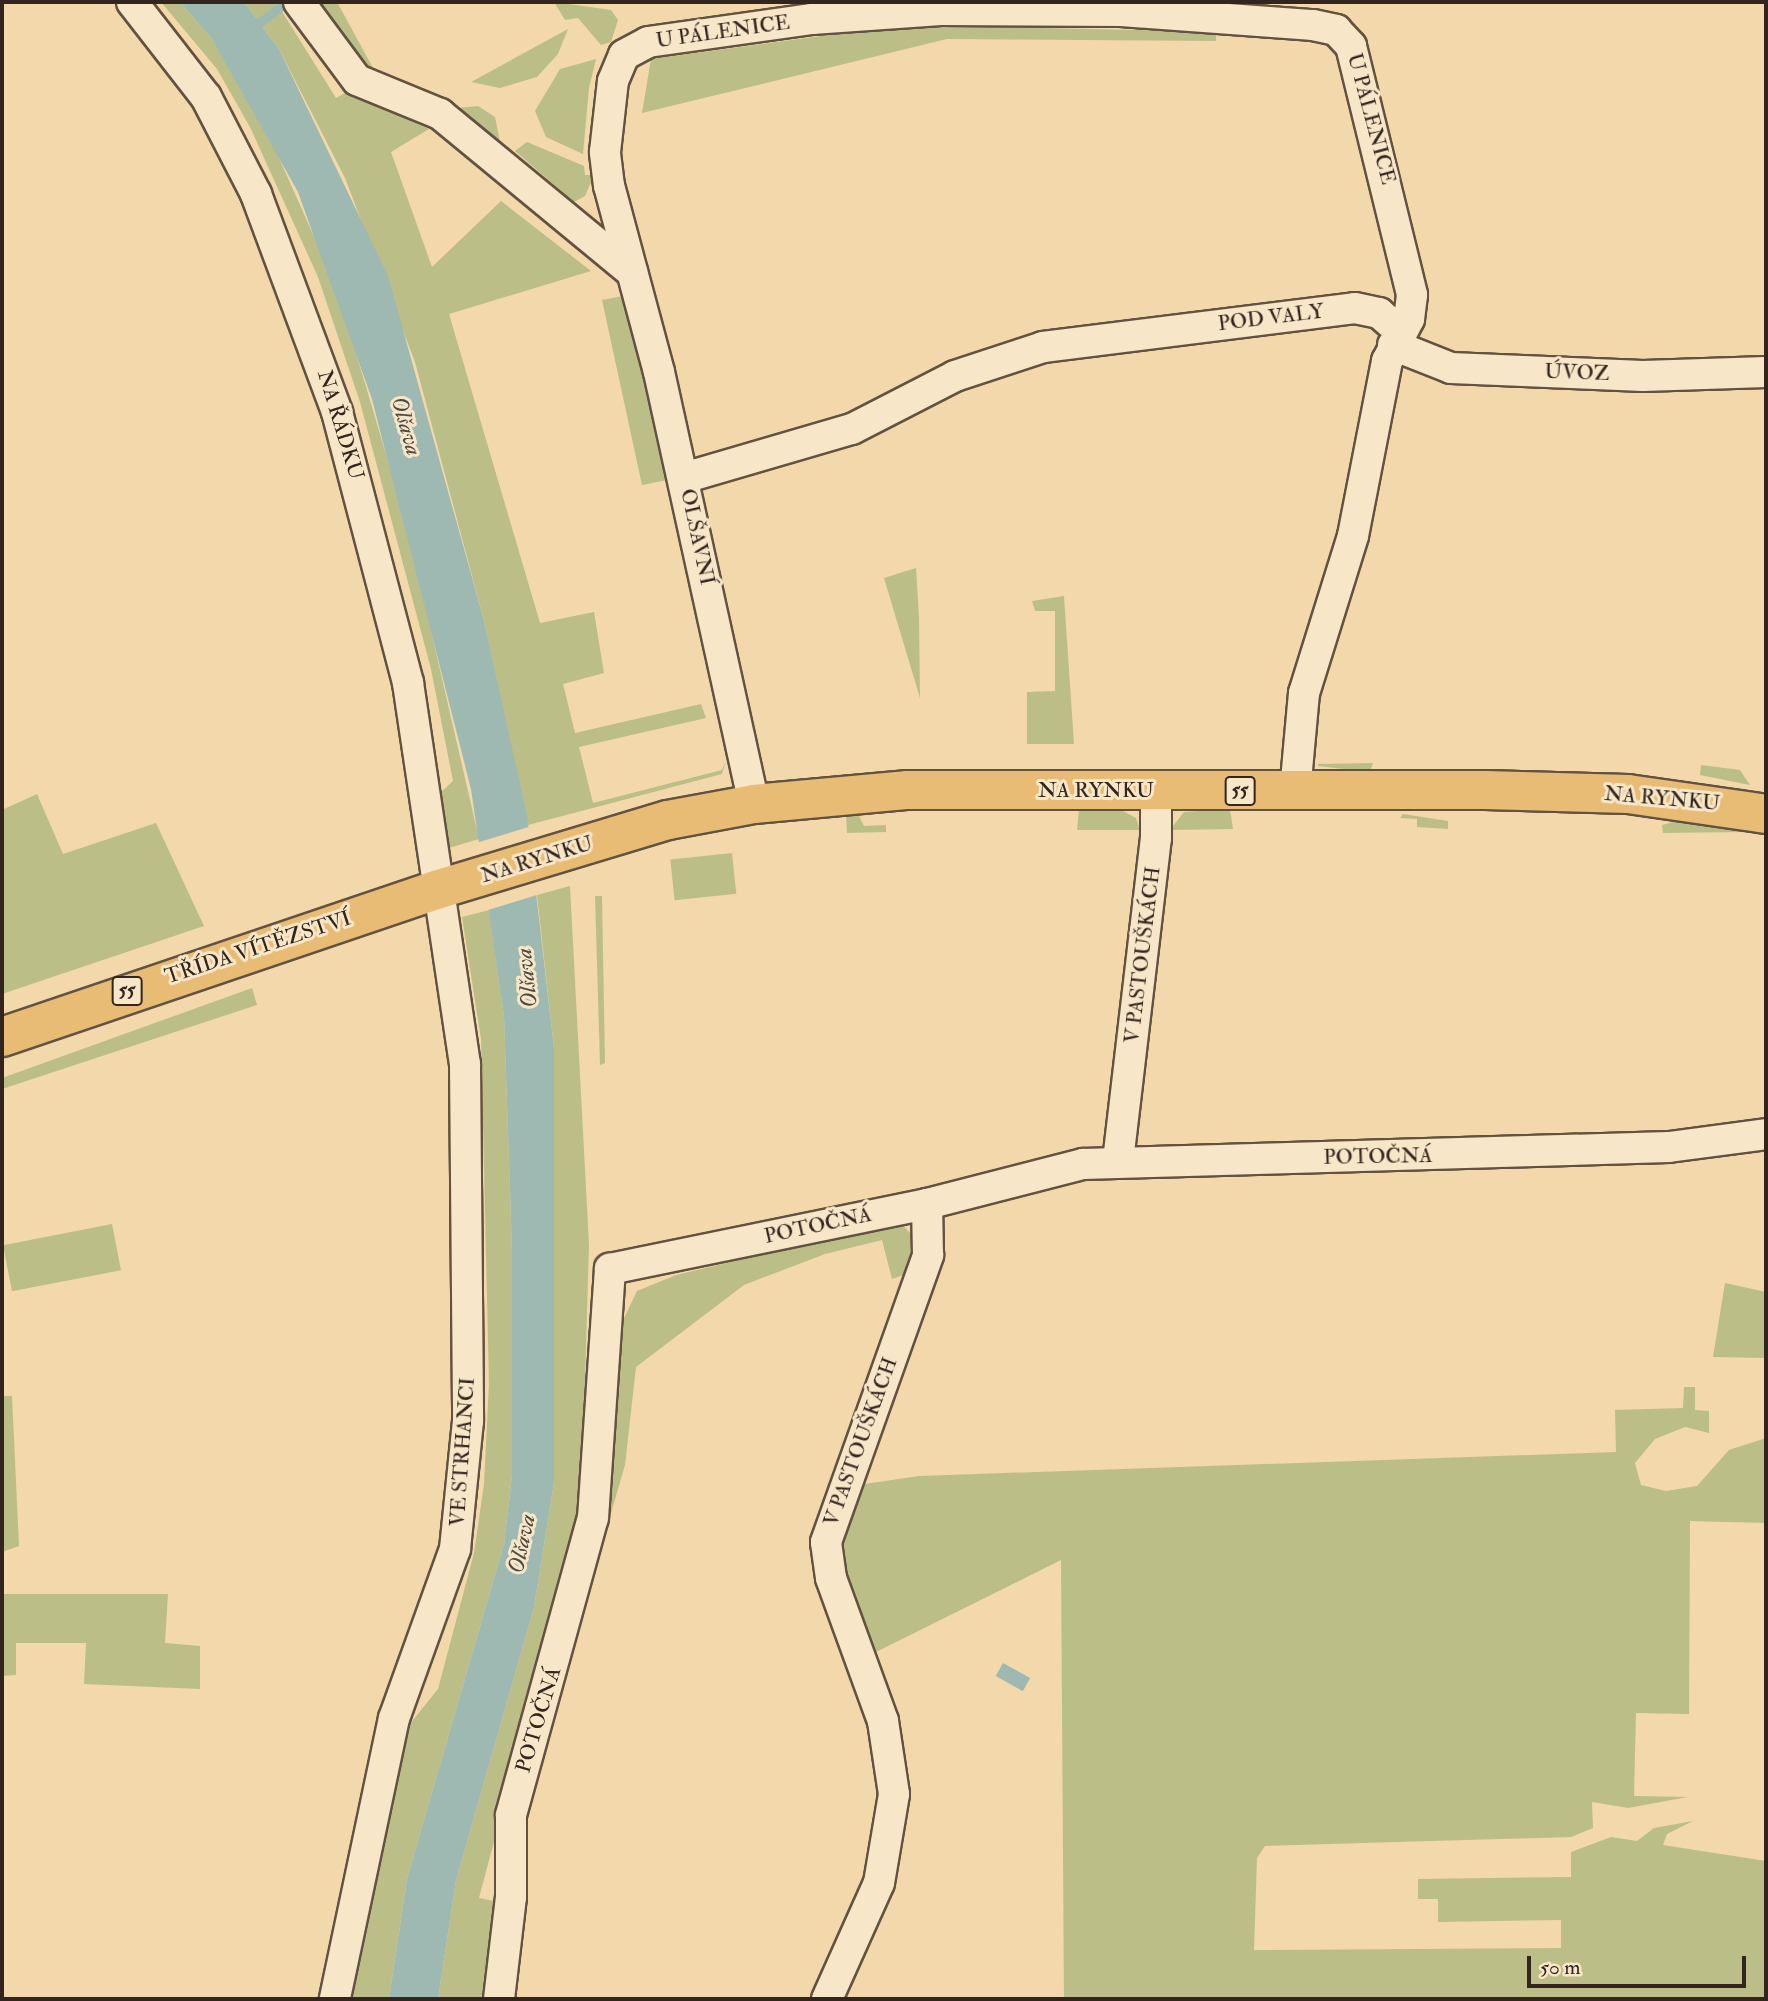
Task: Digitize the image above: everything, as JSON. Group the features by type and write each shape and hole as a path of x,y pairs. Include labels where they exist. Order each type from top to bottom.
{"main road":[{"name":"NA RYNKU","path":"446,887 566,851 754,804 908,790 1629,794 1766,814"},
{"name":"TŘÍDA VÍTĚZSTVÍ","path":"2,1037 446,887"}],"street":[{"name":"NA ŘÁDKU","path":"132,2 218,118 256,194 320,358 408,683 446,887"},
{"path":"305,9 357,79 430,107 632,272"},
{"name":"U PÁLENICE","path":"630,49 811,19 942,10 1121,10 1336,30 1353,51 1410,267 1411,310 1397,339"},
{"name":"OLŠAVNÍ","path":"630,49 610,97 609,187 684,478 754,804"},
{"path":"569,221 598,211 609,187"},
{"name":"POD VALY","path":"684,478 852,429 954,376 1043,348 1355,308 1379,313 1397,339"},
{"path":"1295,791 1304,693 1353,536 1397,339"},
{"name":"ÚVOZ","path":"1397,339 1451,368 1643,376 1766,372"},
{"name":"V PASTOUŠKÁCH","path":"1118,1161 1151,892 1156,791"},
{"name":"VE STRHANCI","path":"335,1999 377,1782 394,1718 444,1588 465,1478 465,1064 446,887"},
{"name":"POTOČNÁ","path":"499,1999 511,1897 511,1815 593,1517 610,1269 927,1204 1118,1161 1669,1147 1766,1134"},
{"name":"V PASTOUŠKÁCH","path":"827,1999 879,1883 894,1794 883,1721 831,1578 826,1542 928,1255 927,1204"}],"green space":[{"path":"161,2 180,2 212,39 267,131 336,286 405,518 479,839 449,848 440,793 453,781 431,669 360,402 318,277 251,129 217,69"},
{"path":"244,2 276,2 336,98 347,92 429,129 391,152 432,267 501,201 591,271 449,314 540,623 594,612 604,673 563,684 575,733 701,704 706,718 579,747 593,803 722,770 726,760 722,774 528,825 483,617 415,362 345,178 279,49"},
{"path":"314,2 337,2 373,68 357,61"},
{"path":"554,2 611,10 618,20 611,42 601,45 578,18 565,20"},
{"path":"938,20 940,26 1187,31 1216,34 1216,41 947,39 642,113 651,59"},
{"path":"568,29 558,54 537,77 500,88 471,82"},
{"path":"596,59 589,88 583,154 546,137 535,111 560,69"},
{"path":"478,106 495,117 500,142 458,108"},
{"path":"527,142 584,166 585,175 594,175 585,196 572,203 562,199 565,194 515,151"},
{"path":"623,296 672,479 642,485 602,300"},
{"path":"916,568 919,617 920,698 884,578"},
{"path":"1064,596 1074,744 1027,744 1027,692 1055,691 1055,611 1035,611 1032,601"},
{"path":"1373,763 1370,772 1318,766 1318,764"},
{"path":"1701,765 1740,770 1750,785 1700,775"},
{"path":"37,794 63,854 156,823 204,926 2,994 2,810"},
{"path":"1079,809 1121,810 1136,818 1140,830 1077,830"},
{"path":"1230,809 1233,829 1170,830 1184,812"},
{"path":"858,814 864,826 886,825 886,832 847,833 846,815"},
{"path":"1403,814 1448,821 1448,829 1417,827 1417,819 1400,818"},
{"path":"1685,819 1743,832 1663,833 1662,825"},
{"path":"732,853 736,894 675,900 670,859"},
{"path":"570,886 589,1245 581,1515 479,1898 499,1902 483,1999 438,1999 456,1880 534,1607 554,1483 554,1048 537,895"},
{"path":"595,896 602,896 605,1063 600,1065"},
{"path":"489,910 504,1016 512,1249 512,1475 504,1544 407,1879 389,1999 346,1999 384,1809 409,1725 438,1689 474,1553 484,1484 489,1384 481,1039 462,917"},
{"path":"252,988 257,1005 2,1089 2,1078"},
{"path":"900,1222 920,1244 906,1274 892,1279 882,1240 825,1254 744,1285 636,1367 625,1465 594,1572 618,1331 637,1291 676,1275"},
{"path":"112,1224 121,1270 12,1291 3,1245"},
{"path":"1725,1283 1766,1292 1766,1358 1713,1357"},
{"path":"1684,1387 1695,1387 1695,1410 1709,1411 1709,1433 1685,1427 1655,1439 1635,1463 1641,1485 1666,1491 1697,1486 1729,1450 1766,1438 1766,1523 1690,1521 1689,1714 1636,1713 1634,1796 1688,1797 1628,1808 1592,1802 1593,1828 1571,1837 1265,1846 1257,1858 1254,1950 1561,1948 1561,1920 1438,1922 1438,1899 1418,1899 1418,1879 1571,1877 1571,1852 1611,1837 1637,1841 1654,1828 1693,1821 1667,1834 1663,1845 1766,1861 1766,1999 1064,1999 1061,1560 870,1655 836,1556 851,1486 919,1476 1616,1452 1615,1410 1683,1408"},
{"path":"2,1396 12,1396 19,1546 2,1552"},
{"path":"2,1594 168,1594 165,1643 200,1646 200,1689 84,1684 86,1643 16,1643 16,1675 2,1676"}],"water":[{"name":"Olšava","path":"180,2 244,2 279,49 388,276 483,617 527,815 554,1048 554,1483 534,1607 456,1880 438,1999 389,1999 407,1879 504,1544 512,1475 512,1249 504,1016 471,789 372,399 298,192 212,39"},
{"path":"1003,1663 1030,1678 1023,1691 996,1676"}],"pier":[{"path":"532,826 540,894 485,911 476,843"}],"waterway":[{"path":"252,28 287,2"}]}
